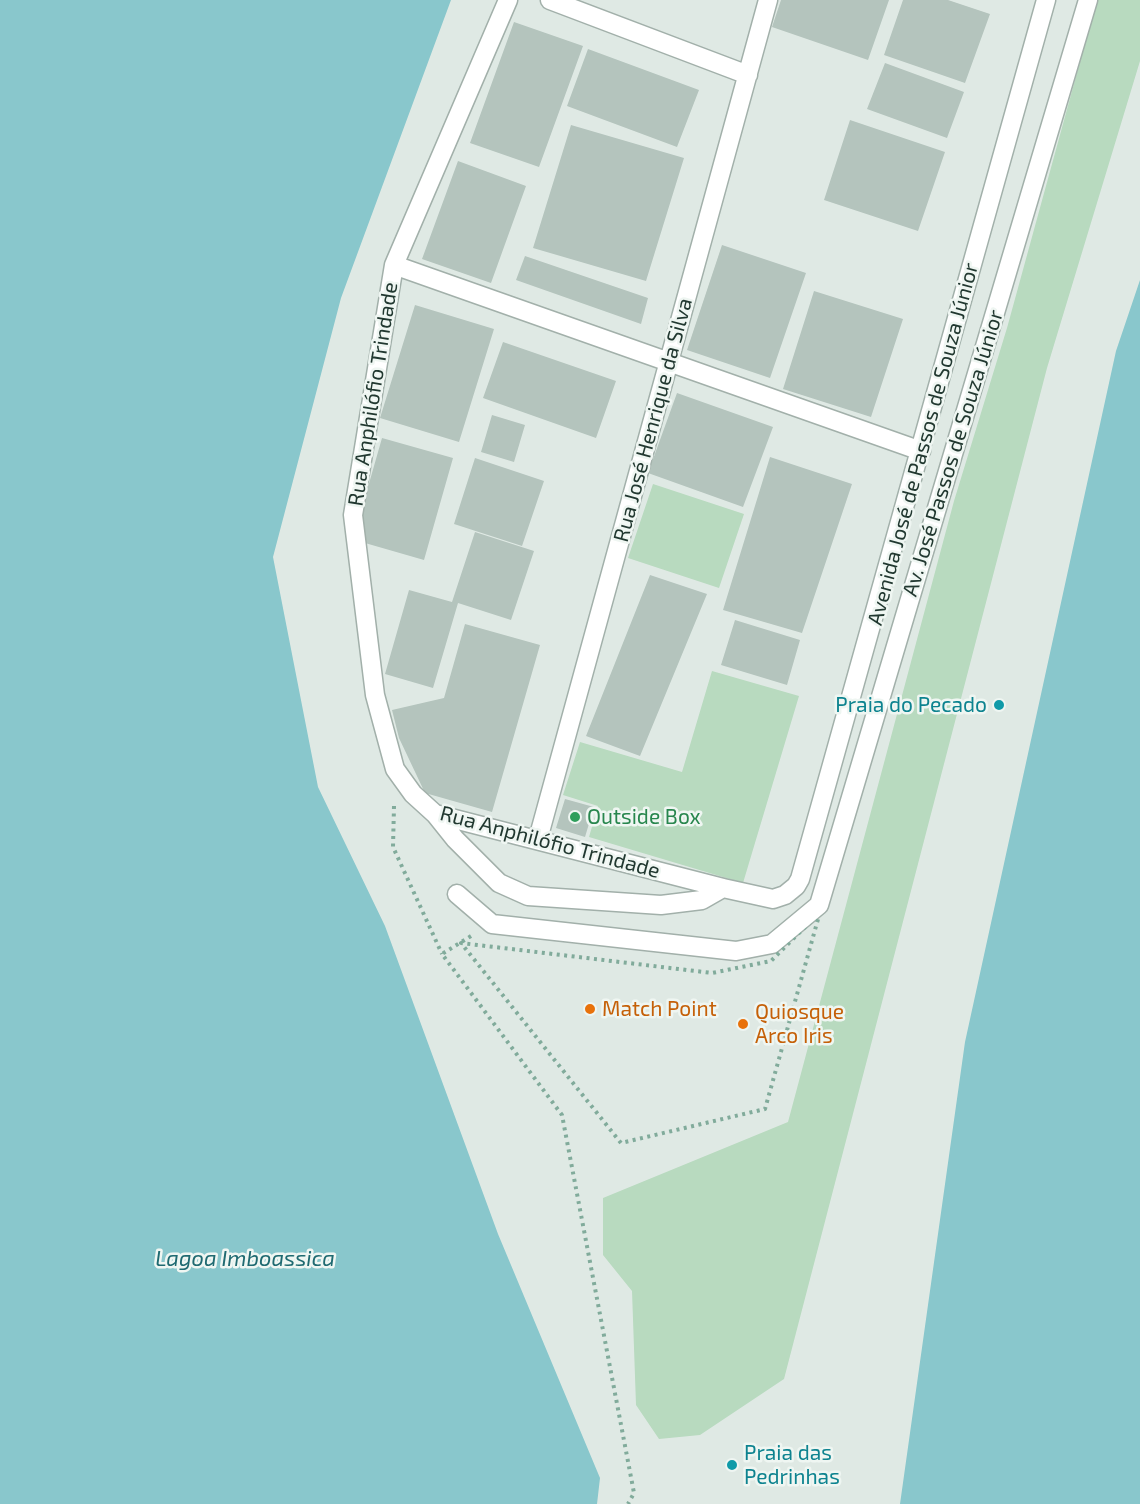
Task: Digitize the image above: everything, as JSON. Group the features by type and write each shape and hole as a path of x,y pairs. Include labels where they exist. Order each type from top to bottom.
{"street":[{"name":"Rua Anphilófio Trindade","path":"508,0 394,265 353,515 375,695 395,769 413,794 435,814 723,888 773,898 785,895 796,886"},
{"path":"550,0 748,75"},
{"name":"Rua José Henrique da Silva","path":"538,840 768,0"},
{"name":"Avenida José de Passos de Souza Júnior","path":"796,886 804,868 1046,0"},
{"name":"Av. José Passos de Souza Júnior","path":"492,924 736,951 772,944 819,905 1088,0"},
{"path":"394,265 921,451"},
{"path":"435,814 455,839 499,883 528,896 661,905 702,900 723,888"},
{"path":"457,894 492,924"}],"path":[{"path":"395,769 393,847 442,954 562,1115 634,1493 628,1504"},
{"path":"820,912 765,1109 621,1143 461,943 712,973 771,961 820,912"},
{"path":"442,954 492,924"}],"green space":[{"path":"1097,0 1140,0 1140,61 1047,368 784,1379 700,1435 659,1439 636,1405 632,1291 603,1255 603,1198 788,1122 954,501 1007,328"},
{"path":"653,484 744,514 719,588 628,558"},
{"path":"712,671 799,696 743,883 589,837 598,806 563,795 580,742 682,772"}],"water":[{"name":"Lagoa Imboassica","path":"0,0 451,0 341,298 273,557 318,787 385,926 498,1234 600,1478 597,1504 0,1504"},
{"path":"1140,280 1140,1504 900,1504 965,1042 1116,351"}],"building":[{"path":"781,0 889,0 868,60 772,27"},
{"path":"903,0 948,0 990,14 965,83 884,55"},
{"path":"514,22 583,46 539,167 470,143"},
{"path":"588,49 699,90 677,147 567,106"},
{"path":"885,63 964,92 947,138 867,109"},
{"path":"850,120 945,152 918,231 824,200"},
{"path":"571,125 684,158 646,281 533,248"},
{"path":"458,161 526,186 491,283 422,259"},
{"path":"722,245 806,273 770,378 687,350"},
{"path":"525,256 648,298 641,324 516,280"},
{"path":"814,291 903,319 871,417 783,389"},
{"path":"415,305 494,329 459,442 380,418"},
{"path":"503,342 616,381 596,438 483,398"},
{"path":"677,393 773,427 743,507 648,473"},
{"path":"492,415 525,425 514,462 481,452"},
{"path":"382,438 453,458 424,560 365,543 360,515"},
{"path":"770,457 852,484 802,633 723,610"},
{"path":"475,458 544,481 522,546 454,524"},
{"path":"475,532 534,551 511,620 458,603 433,688 385,674 409,590 452,602"},
{"path":"650,575 707,594 640,756 586,736"},
{"path":"735,620 800,640 787,685 721,665"},
{"path":"465,624 540,645 492,812 425,793 399,738 392,710 444,698"},
{"name":"Outside Box","path":"565,799 594,807 585,837 556,828"}],"place":[{"name":"Praia do Pecado","path":"999,705"},
{"name":"Outside Box","path":"575,817"},
{"name":"Match Point","path":"590,1009"},
{"name":"Quiosque Arco Iris","path":"743,1024"},
{"name":"Praia das Pedrinhas","path":"732,1465"}]}
